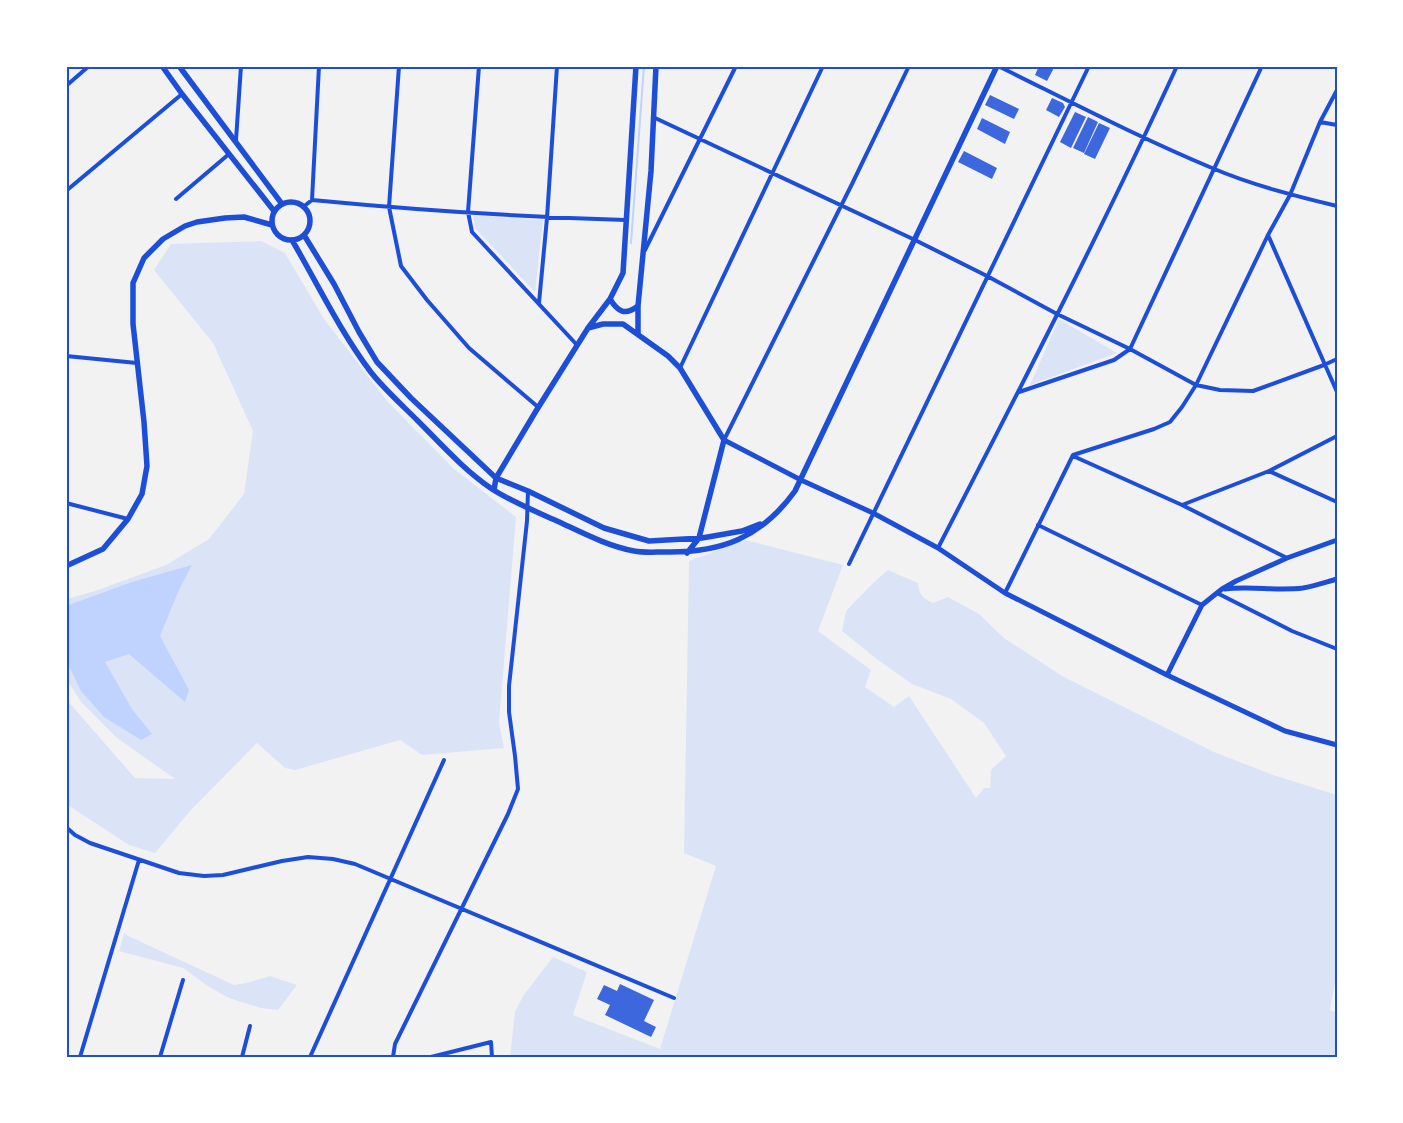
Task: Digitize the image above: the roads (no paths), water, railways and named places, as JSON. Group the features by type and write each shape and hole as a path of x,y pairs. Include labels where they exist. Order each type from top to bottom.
{"main road":[{"path":"162,66 274,211"},
{"path":"179,66 282,204"},
{"path":"494,490 496,478 538,407 588,328 610,299 623,273 636,66"},
{"path":"638,334 638,306 651,170 656,66"},
{"path":"292,240 339,324 370,372 471,473 494,490 527,508 601,541 634,551 687,553 706,550 731,543 752,533 785,505 795,491 998,66"},
{"path":"293,203 303,207 308,213 310,221 304,235 292,240 284,239 277,235 272,225 274,211 282,204 293,203"},
{"path":"66,566 103,549 128,519 142,494 147,466 133,324 134,284 144,258 163,239 185,226 197,222 244,217 272,225"},
{"path":"304,235 334,284 377,362 411,398 496,478 528,491 604,528 649,541 699,538 742,531 767,522"},
{"path":"610,299 618,310 623,312 633,310 638,306"},
{"path":"588,328 603,324 623,324 668,356 680,368 724,440 699,538 687,553"}],"street":[{"path":"66,86 89,66"},
{"path":"236,140 242,66"},
{"path":"312,200 319,66"},
{"path":"399,66 390,207 401,266 427,300 469,348 538,407"},
{"path":"479,66 468,212 472,232 578,345"},
{"path":"539,303 547,218 557,66"},
{"path":"643,254 736,66"},
{"path":"680,368 823,66"},
{"path":"909,66 724,440 800,480 873,513 938,548 1005,593 1167,675 1285,731 1337,745"},
{"path":"998,66 1214,169 1290,195 1337,206"},
{"path":"848,564 1089,66"},
{"path":"938,548 1019,392 1177,66"},
{"path":"1019,392 1114,360 1130,349 1262,66"},
{"path":"1005,593 1073,455 1170,422 1182,407 1196,385 1268,235 1290,195 1320,122 1337,90"},
{"path":"66,191 182,94"},
{"path":"654,117 915,240 1057,314 1130,349 1196,385 1220,390 1253,391 1337,360"},
{"path":"1320,122 1337,125"},
{"path":"176,199 229,154"},
{"path":"303,207 312,200 547,218 626,220"},
{"path":"1268,235 1337,392"},
{"path":"66,356 138,363"},
{"path":"1182,505 1269,471 1337,436"},
{"path":"1073,455 1182,505 1287,558"},
{"path":"1269,471 1337,502"},
{"path":"393,1057 395,1044 508,814 518,789 509,712 509,686 527,521 528,491"},
{"path":"66,503 128,519"},
{"path":"1038,525 1202,604"},
{"path":"1167,675 1202,604 1236,581 1287,558 1337,540"},
{"path":"1222,589 1242,587 1271,589 1304,588 1337,579"},
{"path":"1216,594 1292,631 1337,649"},
{"path":"310,1057 444,760"},
{"path":"66,827 90,843 179,873 204,876 223,875 308,857 333,859 355,864 674,998"},
{"path":"80,1057 139,860"},
{"path":"160,1057 183,980"},
{"path":"242,1057 250,1026"},
{"path":"431,1057 491,1042 492,1057"}],"water":[{"path":"192,565 178,592 160,636 189,690 185,702 129,654 105,662 132,709 152,734 141,740 104,717 81,691 66,660 66,606 132,582"}],"waterway":[{"path":"631,243 644,66"}]}
